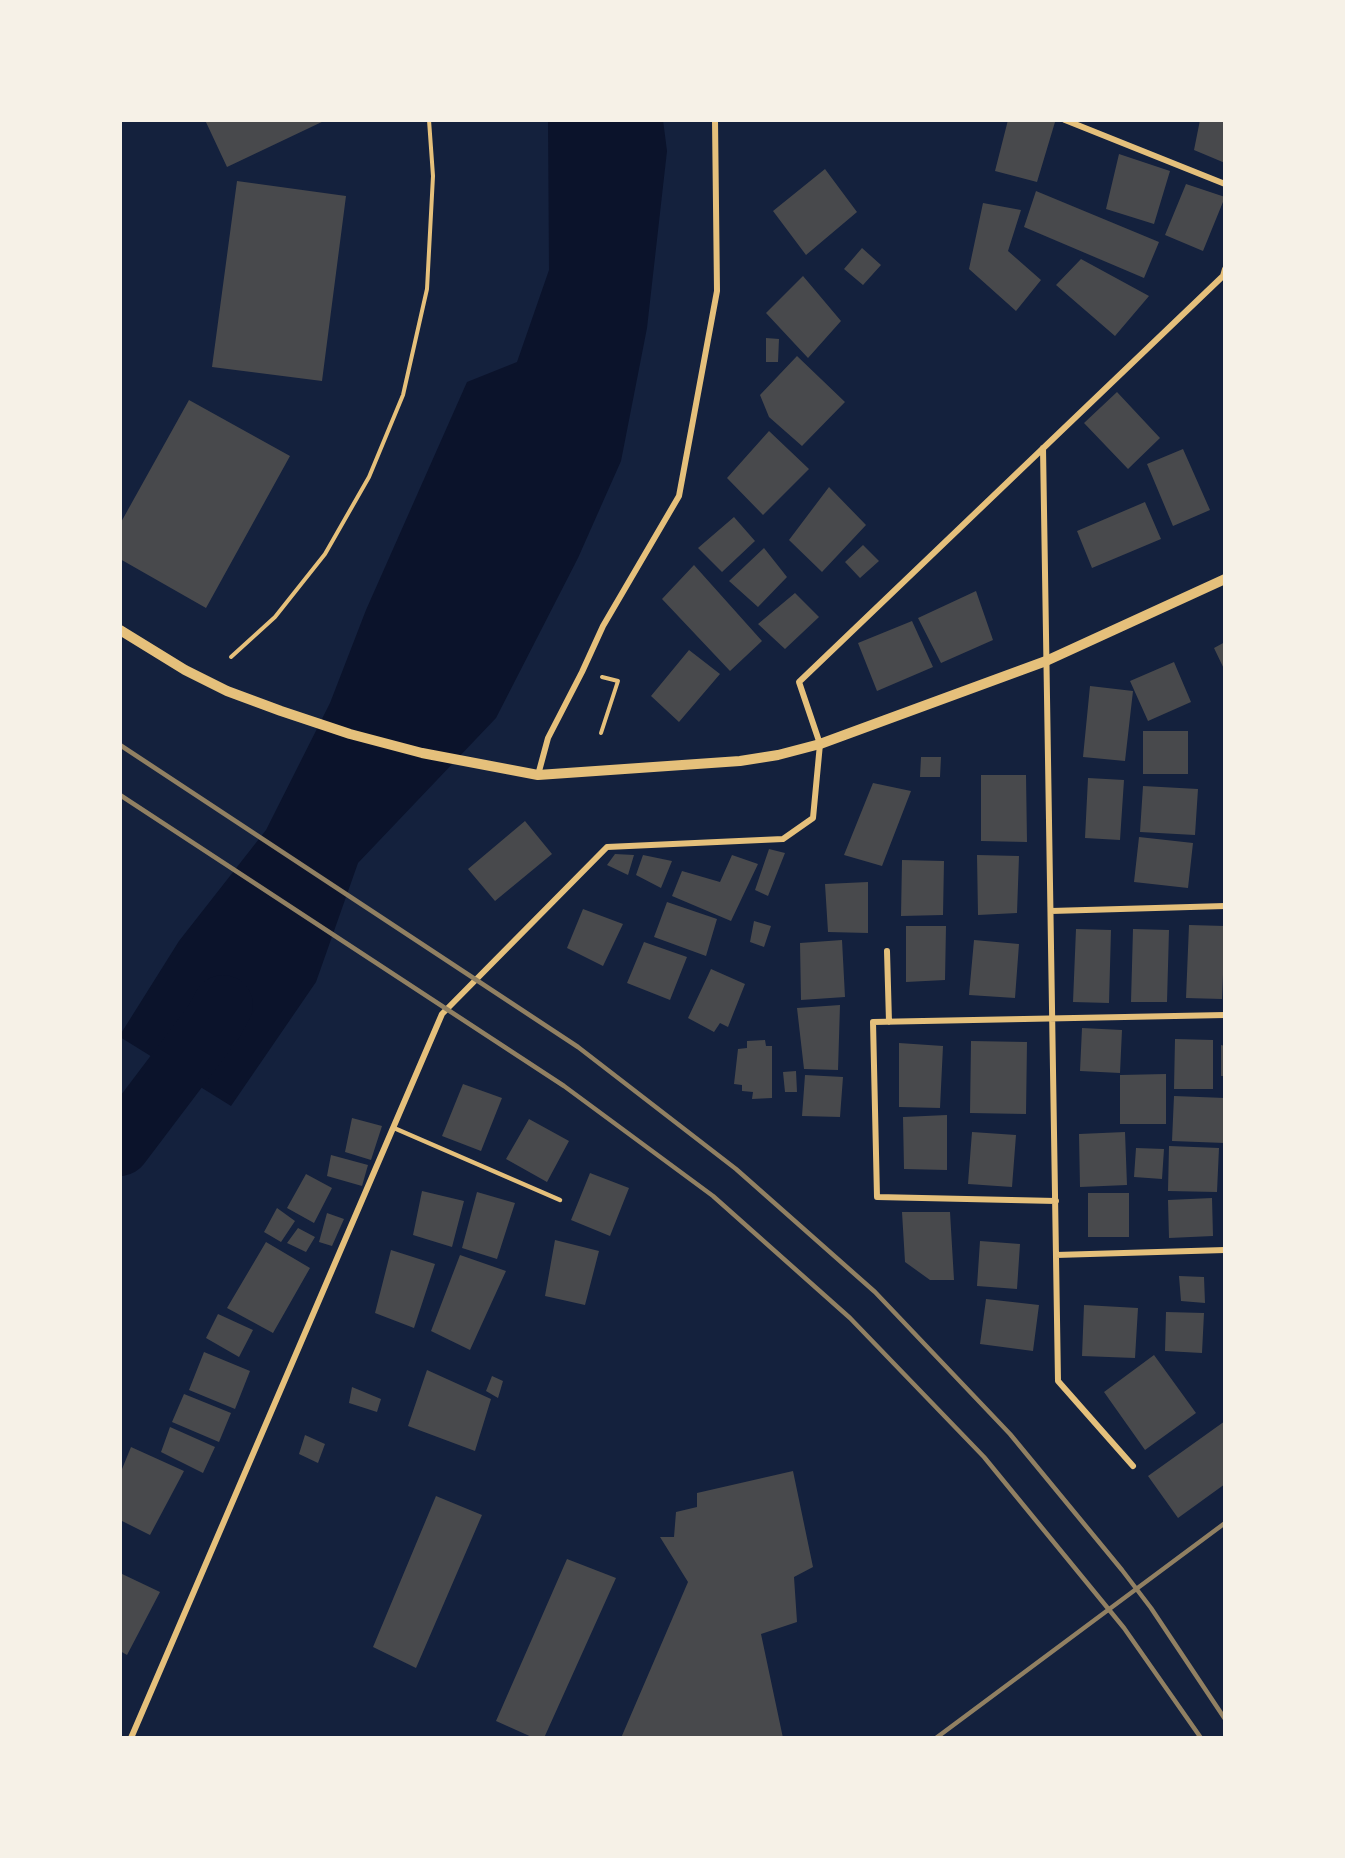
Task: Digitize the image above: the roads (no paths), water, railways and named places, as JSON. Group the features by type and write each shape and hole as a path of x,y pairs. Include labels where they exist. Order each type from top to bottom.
{"street":[{"path":"538,775 548,738 603,626 679,496 717,291 715,120"},
{"path":"1065,120 1225,184"},
{"path":"130,1738 442,1014 607,847 783,839 813,818 820,744 799,682 1223,276 1225,269"},
{"path":"1043,448 1058,1381 1133,1466"},
{"path":"120,630 185,670 227,691 281,711 350,734 422,753 538,775 740,762 820,744 1046,661 1225,579"},
{"path":"1051,911 1225,906"},
{"path":"886,951 889,1022"},
{"path":"1056,1201 877,1197 873,1022 1225,1015"},
{"path":"1056,1255 1225,1250"}],"lane":[{"path":"394,1128 560,1200"}],"water":[{"path":"548,120 663,120 667,151 647,328 621,461 578,558 496,718 358,863 316,982 231,1106 120,1035 179,941 266,830 330,703 366,610 467,382 517,362 549,270"}],"waterway":[{"path":"120,1146 213,1023 223,1005"}],"railway":[{"path":"120,745 578,1047 736,1169 875,1292 1010,1434 1151,1608 1225,1719"},
{"path":"120,795 564,1086 713,1196 850,1318 984,1457 1124,1628 1201,1738"},
{"path":"936,1738 1225,1523"}]}
